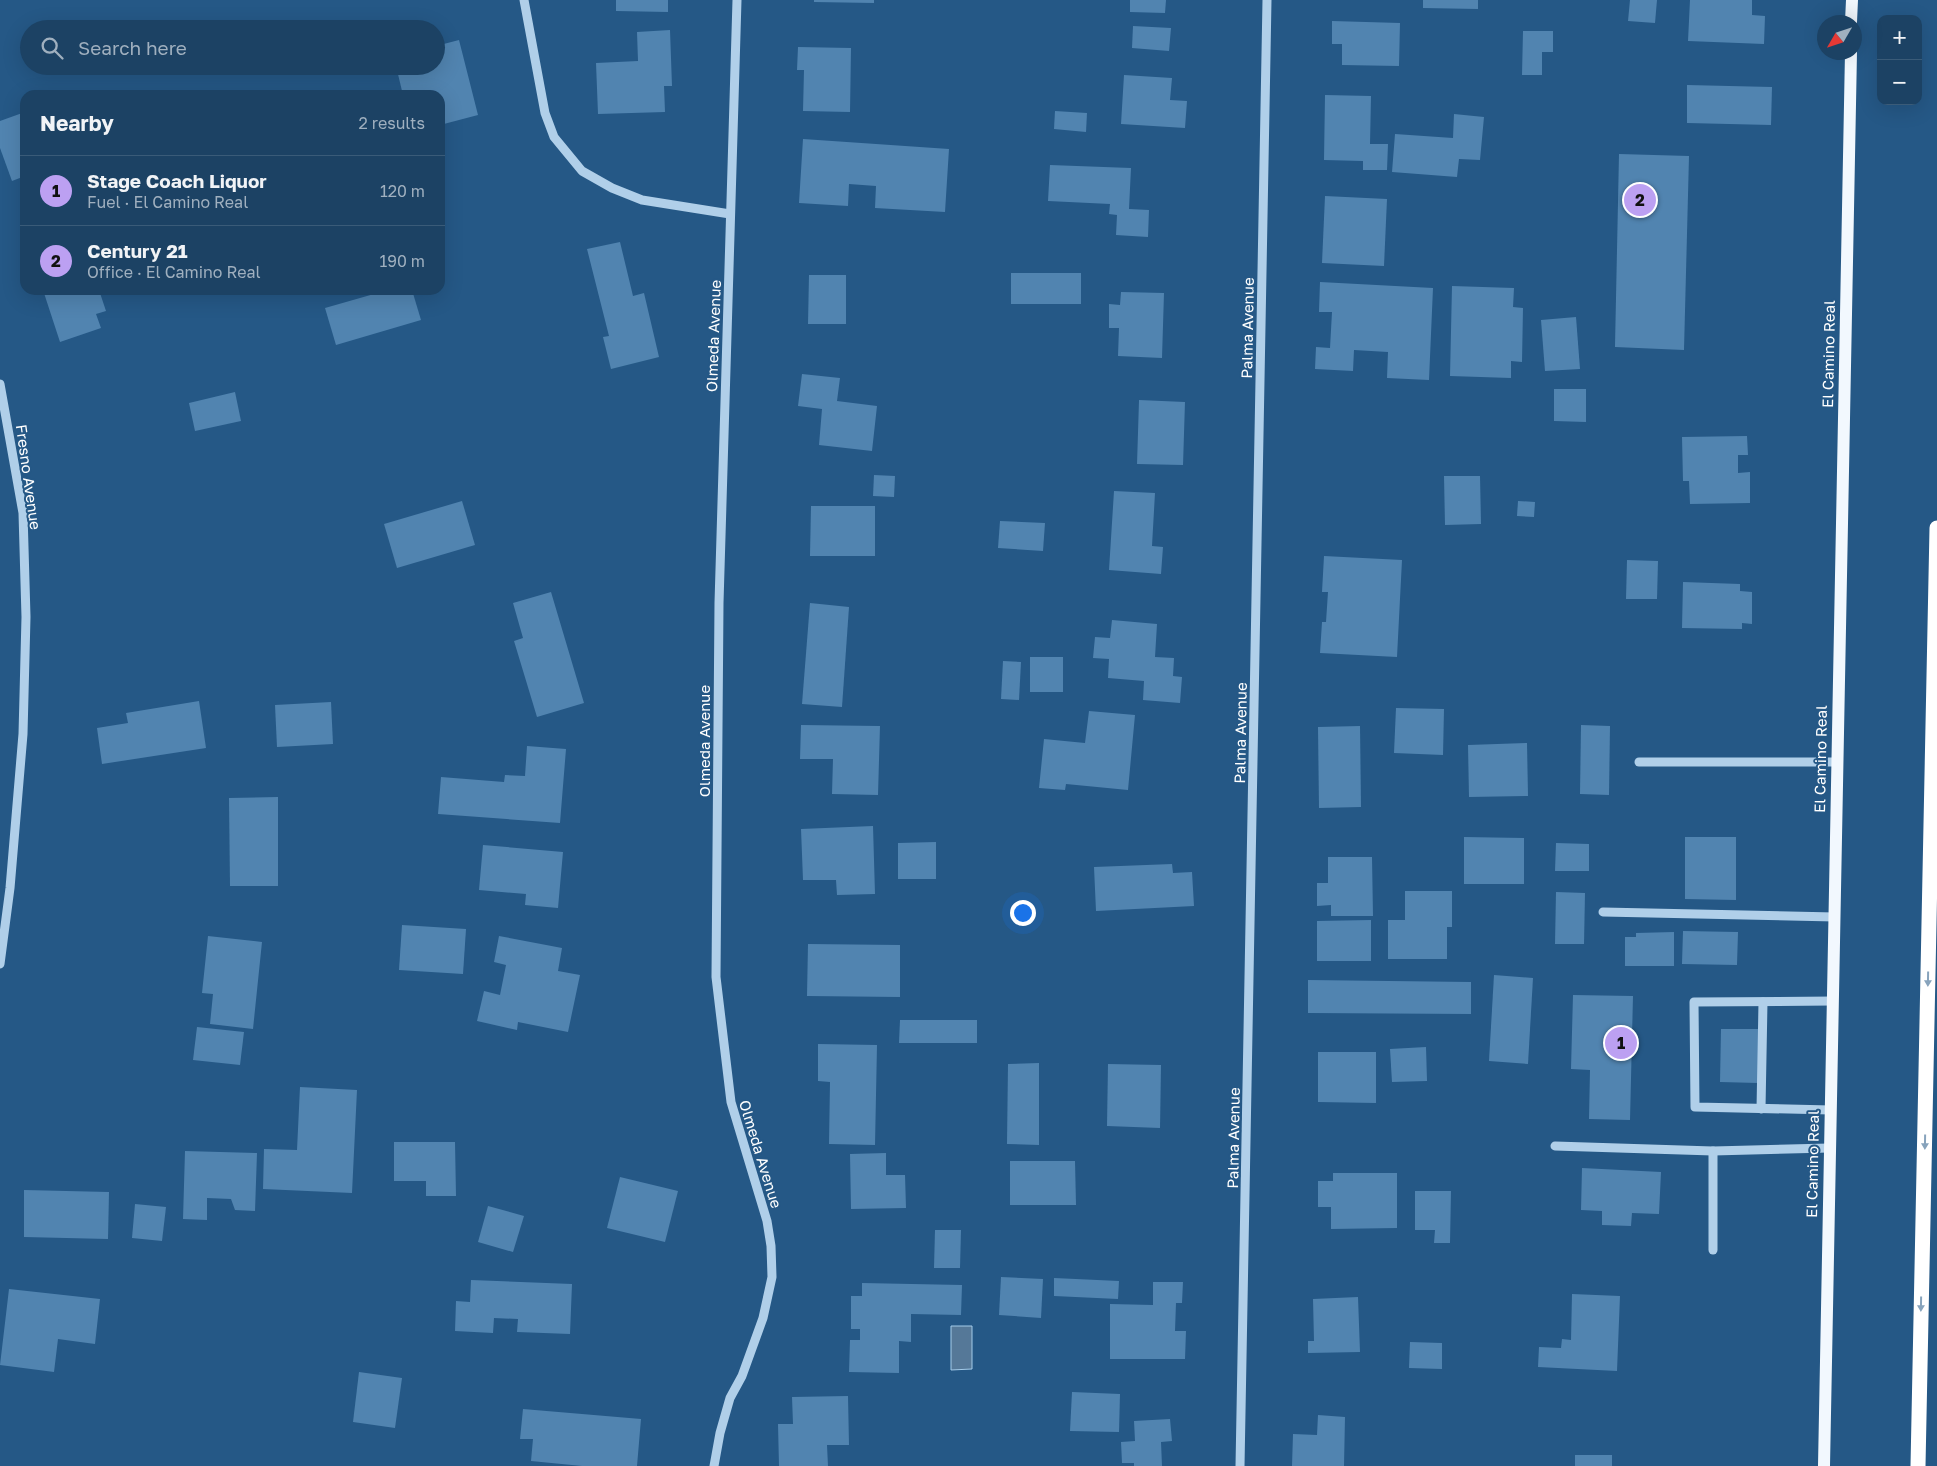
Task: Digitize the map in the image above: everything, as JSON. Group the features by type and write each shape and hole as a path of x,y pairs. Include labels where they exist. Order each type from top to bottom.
{"highway":[{"path":"1918,1466 1937,528"}],"main road":[{"path":"1851,15 1852,0"},
{"name":"El Camino Real","path":"1824,1466 1851,60"}],"street":[{"path":"524,0 545,113 554,137 582,172 612,188 642,200 730,214"},
{"name":"Olmeda Avenue","path":"714,1466 720,1433 730,1398 742,1376 762,1318 772,1277 771,1246 767,1221 730,1102 716,977 718,603 737,0"},
{"name":"Palma Avenue","path":"1240,1466 1267,0"},
{"name":"Fresno Avenue","path":"0,384 23,513 26,617 23,734 10,888 0,964"},
{"path":"1639,762 1837,762"},
{"path":"1603,912 1834,917"},
{"path":"1831,1110 1695,1107 1694,1002 1833,1001"},
{"path":"1761,1109 1763,1002"},
{"path":"1555,1146 1713,1151 1830,1148"},
{"path":"1713,1151 1713,1250"}],"water":[{"path":"951,1326 972,1326 972,1369 951,1370"}],"building":[{"path":"616,0 668,0 668,12 616,11"},
{"path":"814,0 874,0 874,3 814,2"},
{"path":"1130,0 1166,0 1165,13 1130,12"},
{"path":"1423,0 1478,0 1478,9 1423,8"},
{"path":"1630,0 1657,0 1655,23 1628,21"},
{"path":"1690,0 1752,0 1752,15 1765,16 1764,44 1688,41"},
{"path":"1332,21 1400,23 1399,66 1342,65 1342,44 1332,44"},
{"path":"1133,26 1171,28 1169,51 1132,48"},
{"path":"670,30 672,86 664,86 665,112 598,114 596,63 638,61 637,32"},
{"path":"1523,31 1553,31 1553,52 1542,52 1542,75 1522,75"},
{"path":"459,40 478,115 445,124 445,90 402,90 398,75 445,75 445,44"},
{"path":"798,47 851,48 850,112 803,111 804,70 797,70"},
{"path":"1124,75 1172,78 1170,100 1187,101 1185,128 1121,124"},
{"path":"1687,85 1772,87 1771,125 1687,123"},
{"path":"1325,95 1371,96 1370,144 1388,144 1387,170 1363,170 1363,161 1324,160"},
{"path":"1055,111 1087,113 1086,132 1054,129"},
{"path":"20,114 20,178 12,181 0,148 0,121"},
{"path":"1454,114 1484,117 1480,160 1459,159 1457,177 1392,172 1395,134 1453,138"},
{"path":"803,139 949,149 945,212 875,208 876,186 849,184 848,206 799,203"},
{"path":"1619,154 1689,156 1684,350 1615,347"},
{"path":"1050,165 1131,168 1129,209 1149,210 1148,237 1116,235 1117,215 1109,214 1110,204 1048,201"},
{"path":"1325,196 1387,199 1384,266 1322,263"},
{"path":"620,242 633,296 644,293 659,357 611,369 603,337 609,336 587,249"},
{"path":"1011,273 1081,273 1081,304 1011,304"},
{"path":"809,275 846,275 846,324 808,324"},
{"path":"1320,282 1433,288 1429,380 1387,378 1388,352 1354,350 1353,371 1315,369 1316,347 1330,348 1332,312 1319,312"},
{"path":"1452,286 1514,288 1513,307 1523,308 1522,362 1511,361 1511,378 1450,376"},
{"path":"1121,292 1164,293 1162,358 1118,356 1119,328 1109,328 1109,304 1120,305"},
{"path":"45,295 101,295 106,311 96,314 101,328 60,342"},
{"path":"370,295 414,295 421,320 336,345 325,308"},
{"path":"1576,317 1580,369 1545,371 1541,320"},
{"path":"802,374 840,378 837,401 877,406 872,451 819,445 822,409 798,406"},
{"path":"1554,389 1586,389 1586,422 1554,421"},
{"path":"235,392 241,421 195,431 189,403"},
{"path":"1139,400 1185,402 1183,465 1137,464"},
{"path":"1747,436 1748,455 1738,455 1738,473 1750,472 1750,503 1690,504 1689,481 1683,481 1682,437"},
{"path":"874,475 895,476 894,497 873,496"},
{"path":"1444,476 1480,476 1481,524 1445,525"},
{"path":"1114,491 1155,493 1152,546 1163,547 1161,574 1109,570"},
{"path":"462,501 475,545 397,568 384,524"},
{"path":"1518,501 1535,502 1534,517 1517,516"},
{"path":"811,506 875,506 875,556 810,556"},
{"path":"1000,521 1045,523 1043,551 998,548"},
{"path":"1324,556 1402,560 1397,657 1320,653 1322,622 1326,622 1328,592 1322,592"},
{"path":"1627,560 1658,561 1657,599 1626,599"},
{"path":"1683,582 1740,584 1740,591 1752,592 1752,624 1742,623 1742,629 1682,628"},
{"path":"551,592 584,703 537,717 514,641 523,638 513,603"},
{"path":"810,603 849,607 842,707 802,704"},
{"path":"1112,620 1157,624 1155,657 1174,658 1173,676 1182,677 1180,703 1143,700 1144,681 1108,678 1109,659 1093,658 1095,637 1110,638"},
{"path":"1030,657 1063,657 1063,692 1030,692"},
{"path":"1003,661 1021,662 1019,700 1001,699"},
{"path":"199,701 206,748 102,764 97,728 128,723 126,713"},
{"path":"331,702 333,744 277,747 275,705"},
{"path":"1396,708 1444,709 1443,755 1394,753"},
{"path":"1089,711 1135,715 1128,790 1066,784 1065,790 1039,788 1044,739 1085,743"},
{"path":"801,725 880,726 878,795 832,794 833,759 800,759"},
{"path":"1581,725 1610,726 1609,795 1580,794"},
{"path":"1360,726 1361,807 1319,808 1318,727"},
{"path":"1527,743 1528,796 1469,797 1468,745"},
{"path":"527,746 566,749 560,823 438,814 441,777 504,782 505,775 525,776"},
{"path":"278,797 278,886 230,886 229,798"},
{"path":"873,826 875,894 837,895 836,880 803,880 801,829"},
{"path":"1464,837 1524,838 1524,884 1464,884"},
{"path":"1685,837 1736,837 1736,900 1685,899"},
{"path":"936,842 936,879 898,879 898,843"},
{"path":"1556,843 1589,844 1589,871 1555,871"},
{"path":"483,845 563,852 558,908 525,905 526,894 479,890"},
{"path":"1328,857 1372,857 1373,916 1331,916 1331,905 1317,906 1317,883 1328,883"},
{"path":"1172,864 1173,873 1192,872 1194,906 1096,911 1094,867"},
{"path":"1405,891 1452,891 1452,927 1447,927 1447,959 1388,959 1388,920 1405,920"},
{"path":"1556,892 1585,893 1584,944 1555,944"},
{"path":"1371,920 1371,961 1317,961 1317,921"},
{"path":"402,925 466,929 463,974 399,970"},
{"path":"1683,931 1738,932 1737,965 1682,964"},
{"path":"1674,932 1674,966 1625,966 1625,937 1636,937 1636,933"},
{"path":"208,936 262,942 253,1029 210,1024 213,994 202,993"},
{"path":"499,936 562,948 558,971 580,975 568,1032 518,1022 517,1030 477,1021 484,991 500,995 506,965 494,962"},
{"path":"808,944 900,945 900,997 807,996"},
{"path":"1494,975 1533,978 1528,1064 1489,1061"},
{"path":"1308,980 1471,982 1471,1014 1308,1013"},
{"path":"1573,995 1633,996 1630,1120 1589,1119 1590,1070 1571,1069"},
{"path":"900,1020 977,1020 977,1043 899,1043"},
{"path":"197,1027 244,1032 240,1065 193,1060"},
{"path":"1721,1029 1759,1029 1758,1083 1720,1082"},
{"path":"818,1044 877,1045 875,1145 829,1144 830,1082 818,1081"},
{"path":"1426,1047 1427,1081 1392,1082 1390,1049"},
{"path":"1318,1052 1376,1052 1376,1103 1318,1102"},
{"path":"1039,1063 1039,1145 1007,1144 1008,1064"},
{"path":"1108,1064 1161,1065 1160,1128 1107,1126"},
{"path":"300,1087 357,1090 352,1193 263,1189 264,1149 297,1150"},
{"path":"394,1142 455,1142 456,1196 426,1196 426,1181 394,1181"},
{"path":"185,1151 257,1153 255,1211 235,1210 231,1199 207,1198 207,1220 183,1219"},
{"path":"886,1153 886,1175 905,1175 906,1208 851,1209 850,1154"},
{"path":"1010,1161 1075,1161 1076,1205 1010,1205"},
{"path":"1582,1168 1661,1172 1659,1214 1632,1213 1631,1226 1602,1225 1602,1211 1581,1210"},
{"path":"1333,1173 1397,1173 1397,1228 1331,1229 1331,1207 1318,1207 1318,1181 1333,1181"},
{"path":"620,1177 678,1191 665,1242 607,1228"},
{"path":"24,1190 109,1192 108,1239 24,1237"},
{"path":"1415,1191 1451,1191 1450,1243 1434,1243 1435,1230 1415,1230"},
{"path":"135,1204 166,1207 162,1241 132,1238"},
{"path":"488,1206 524,1216 513,1252 478,1242"},
{"path":"935,1230 961,1230 960,1268 934,1268"},
{"path":"1001,1277 1043,1279 1041,1318 999,1315"},
{"path":"1054,1278 1119,1281 1118,1299 1054,1296"},
{"path":"471,1280 572,1284 570,1334 517,1332 518,1319 494,1318 493,1333 455,1331 456,1301 470,1302"},
{"path":"1153,1282 1183,1282 1182,1303 1176,1303 1175,1331 1186,1331 1185,1359 1110,1359 1110,1304 1153,1305"},
{"path":"862,1283 962,1285 961,1315 911,1314 911,1342 899,1341 899,1373 849,1372 850,1340 860,1340 860,1329 851,1329 851,1296 862,1296"},
{"path":"9,1289 100,1299 95,1344 58,1339 54,1372 0,1365"},
{"path":"1572,1294 1620,1296 1617,1371 1538,1367 1539,1347 1561,1348 1562,1339 1571,1340"},
{"path":"1358,1297 1360,1352 1308,1353 1308,1341 1314,1341 1313,1299"},
{"path":"1410,1342 1442,1343 1442,1369 1409,1368"},
{"path":"359,1372 402,1378 395,1428 353,1422"},
{"path":"1072,1392 1120,1394 1119,1432 1070,1431"},
{"path":"848,1396 849,1445 827,1445 828,1466 779,1466 778,1424 793,1424 792,1397"},
{"path":"523,1409 641,1419 637,1466 582,1466 531,1461 533,1439 520,1439"},
{"path":"1318,1415 1345,1417 1344,1466 1292,1466 1293,1434 1317,1435"},
{"path":"1170,1419 1172,1441 1161,1442 1162,1466 1134,1466 1134,1463 1122,1463 1121,1442 1135,1441 1134,1421"},
{"path":"1575,1455 1612,1455 1612,1466 1575,1466"}],"place":[{"name":"Century 21","path":"1640,200"},
{"name":"Stage Coach Liquor","path":"1621,1043"}]}
